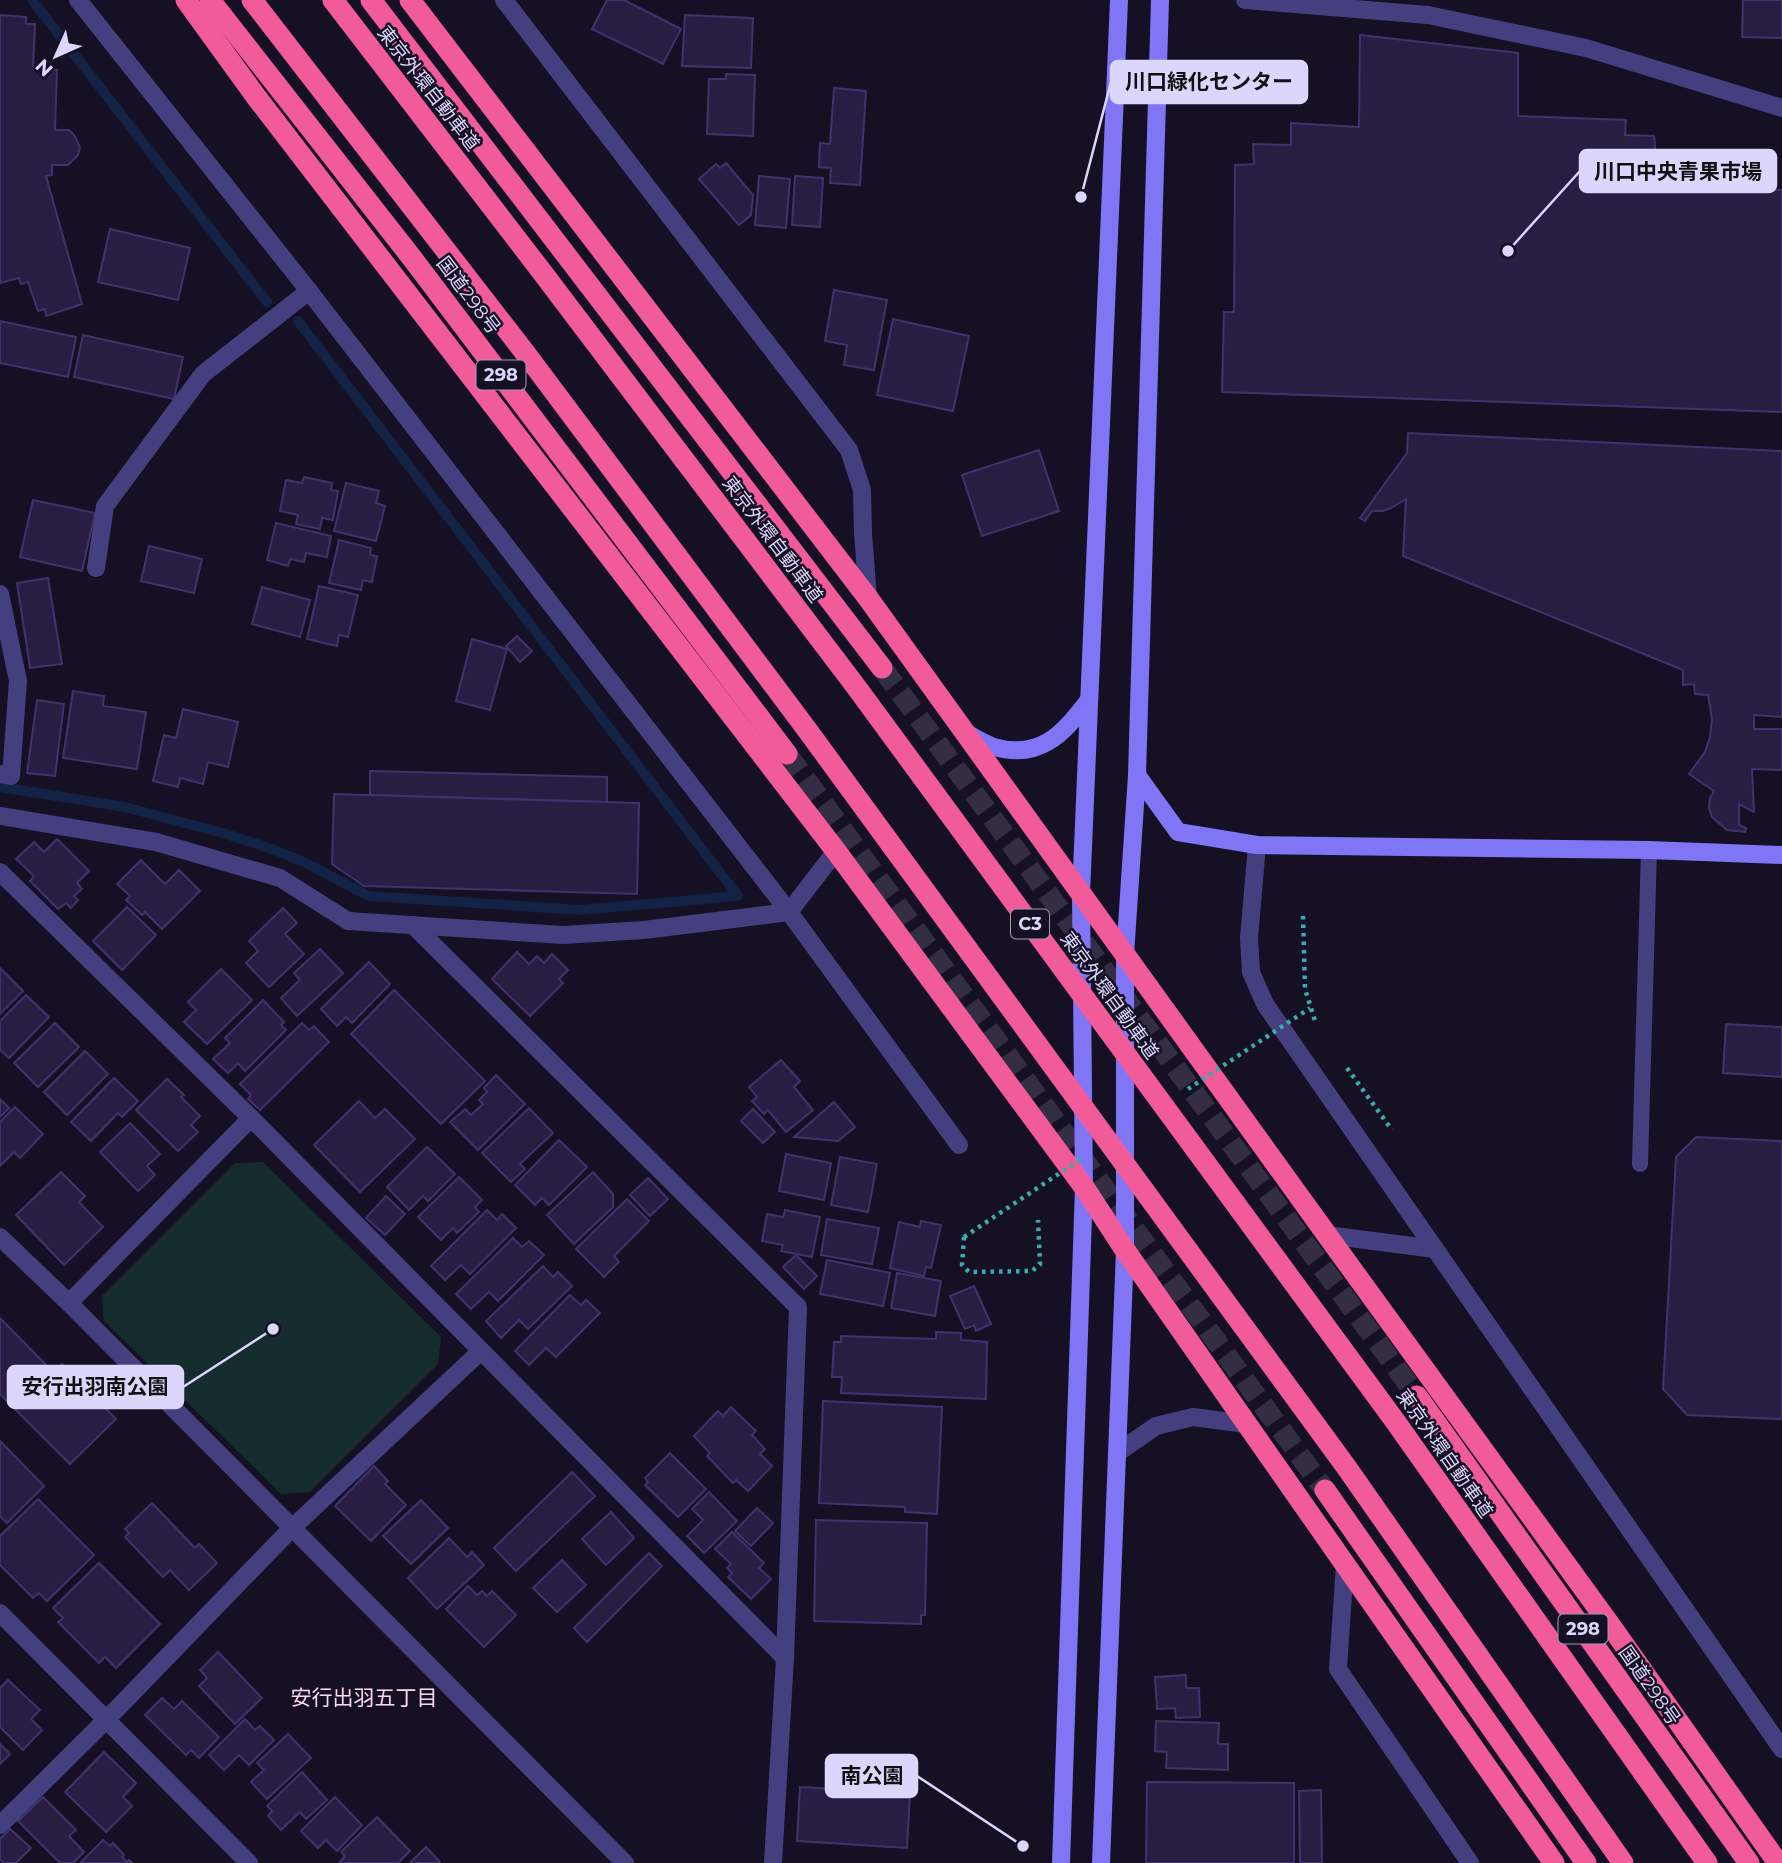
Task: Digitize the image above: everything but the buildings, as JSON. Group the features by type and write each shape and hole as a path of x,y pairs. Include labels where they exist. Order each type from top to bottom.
{"highway":[{"path":"186,0 257,98 835,851 1084,1187 1125,1250 1554,1863"},
{"name":"国道298号","path":"211,0 412,258 787,754"},
{"path":"252,0 534,365 808,731 1347,1468 1623,1863"},
{"name":"東京外環自動車道","path":"333,0 857,688 1387,1410 1707,1863"},
{"path":"371,0 882,668"},
{"path":"410,0 868,598 1613,1629 1778,1863"},
{"name":"国道298号","path":"1417,1396 1749,1863"},
{"path":"1325,1490 1586,1863"}],"street":[{"path":"78,0 309,291 789,912 959,1145"},
{"path":"504,0 849,450 862,489 868,598"},
{"path":"1061,1863 1084,1187 1081,894 1119,0"},
{"path":"1101,1863 1125,1250 1125,955 1137,775 1160,0"},
{"path":"1245,0 1428,15 1586,48 1782,108"},
{"path":"96,568 105,506 203,374 309,291"},
{"path":"0,594 18,681 11,776 0,774"},
{"path":"964,732 991,746 1017,752 1037,748 1053,740 1070,725 1089,701"},
{"path":"1137,775 1178,832 1258,845 1649,850 1782,855"},
{"path":"0,816 156,842 280,877 348,921 563,935 644,930 789,912 835,851"},
{"path":"1258,845 1249,939 1251,972 1265,1004 1782,1749"},
{"path":"0,872 251,1118 785,1658"},
{"path":"413,925 798,1307 785,1658 773,1863"},
{"path":"69,1303 251,1118"},
{"path":"1327,1235 1435,1250"},
{"path":"0,1237 69,1303 625,1863"},
{"path":"0,1825 292,1528 481,1351"},
{"path":"1117,1453 1156,1426 1193,1417 1246,1423"},
{"path":"1345,1564 1338,1669 1470,1863"},
{"path":"0,1613 249,1863"}],"lane":[{"path":"1640,1164 1649,850"}],"path":[{"path":"1303,916 1305,989 1315,1022 1322,1033"},
{"path":"1345,1066 1392,1130"},
{"path":"964,1237 962,1265 969,1272 1031,1271 1041,1264 1038,1220"}],"green space":[{"path":"263,1162 441,1337 438,1364 310,1492 281,1494 104,1321 102,1296 235,1163"}],"waterway":[{"path":"32,0 267,302"},
{"path":"0,787 125,807 226,834 306,863 369,896 581,910 738,896 298,321"}],"tunnel":[{"path":"882,668 1417,1396"},
{"path":"787,754 1325,1490"}],"place":[{"name":"川口緑化センター","path":"1081,197"},
{"name":"川口中央青果市場","path":"1508,251"},
{"name":"安行出羽南公園","path":"273,1329"},
{"name":"南公園","path":"1023,1846"}],"district":[{"name":"安行出羽五丁目","path":"364,1698"}]}
